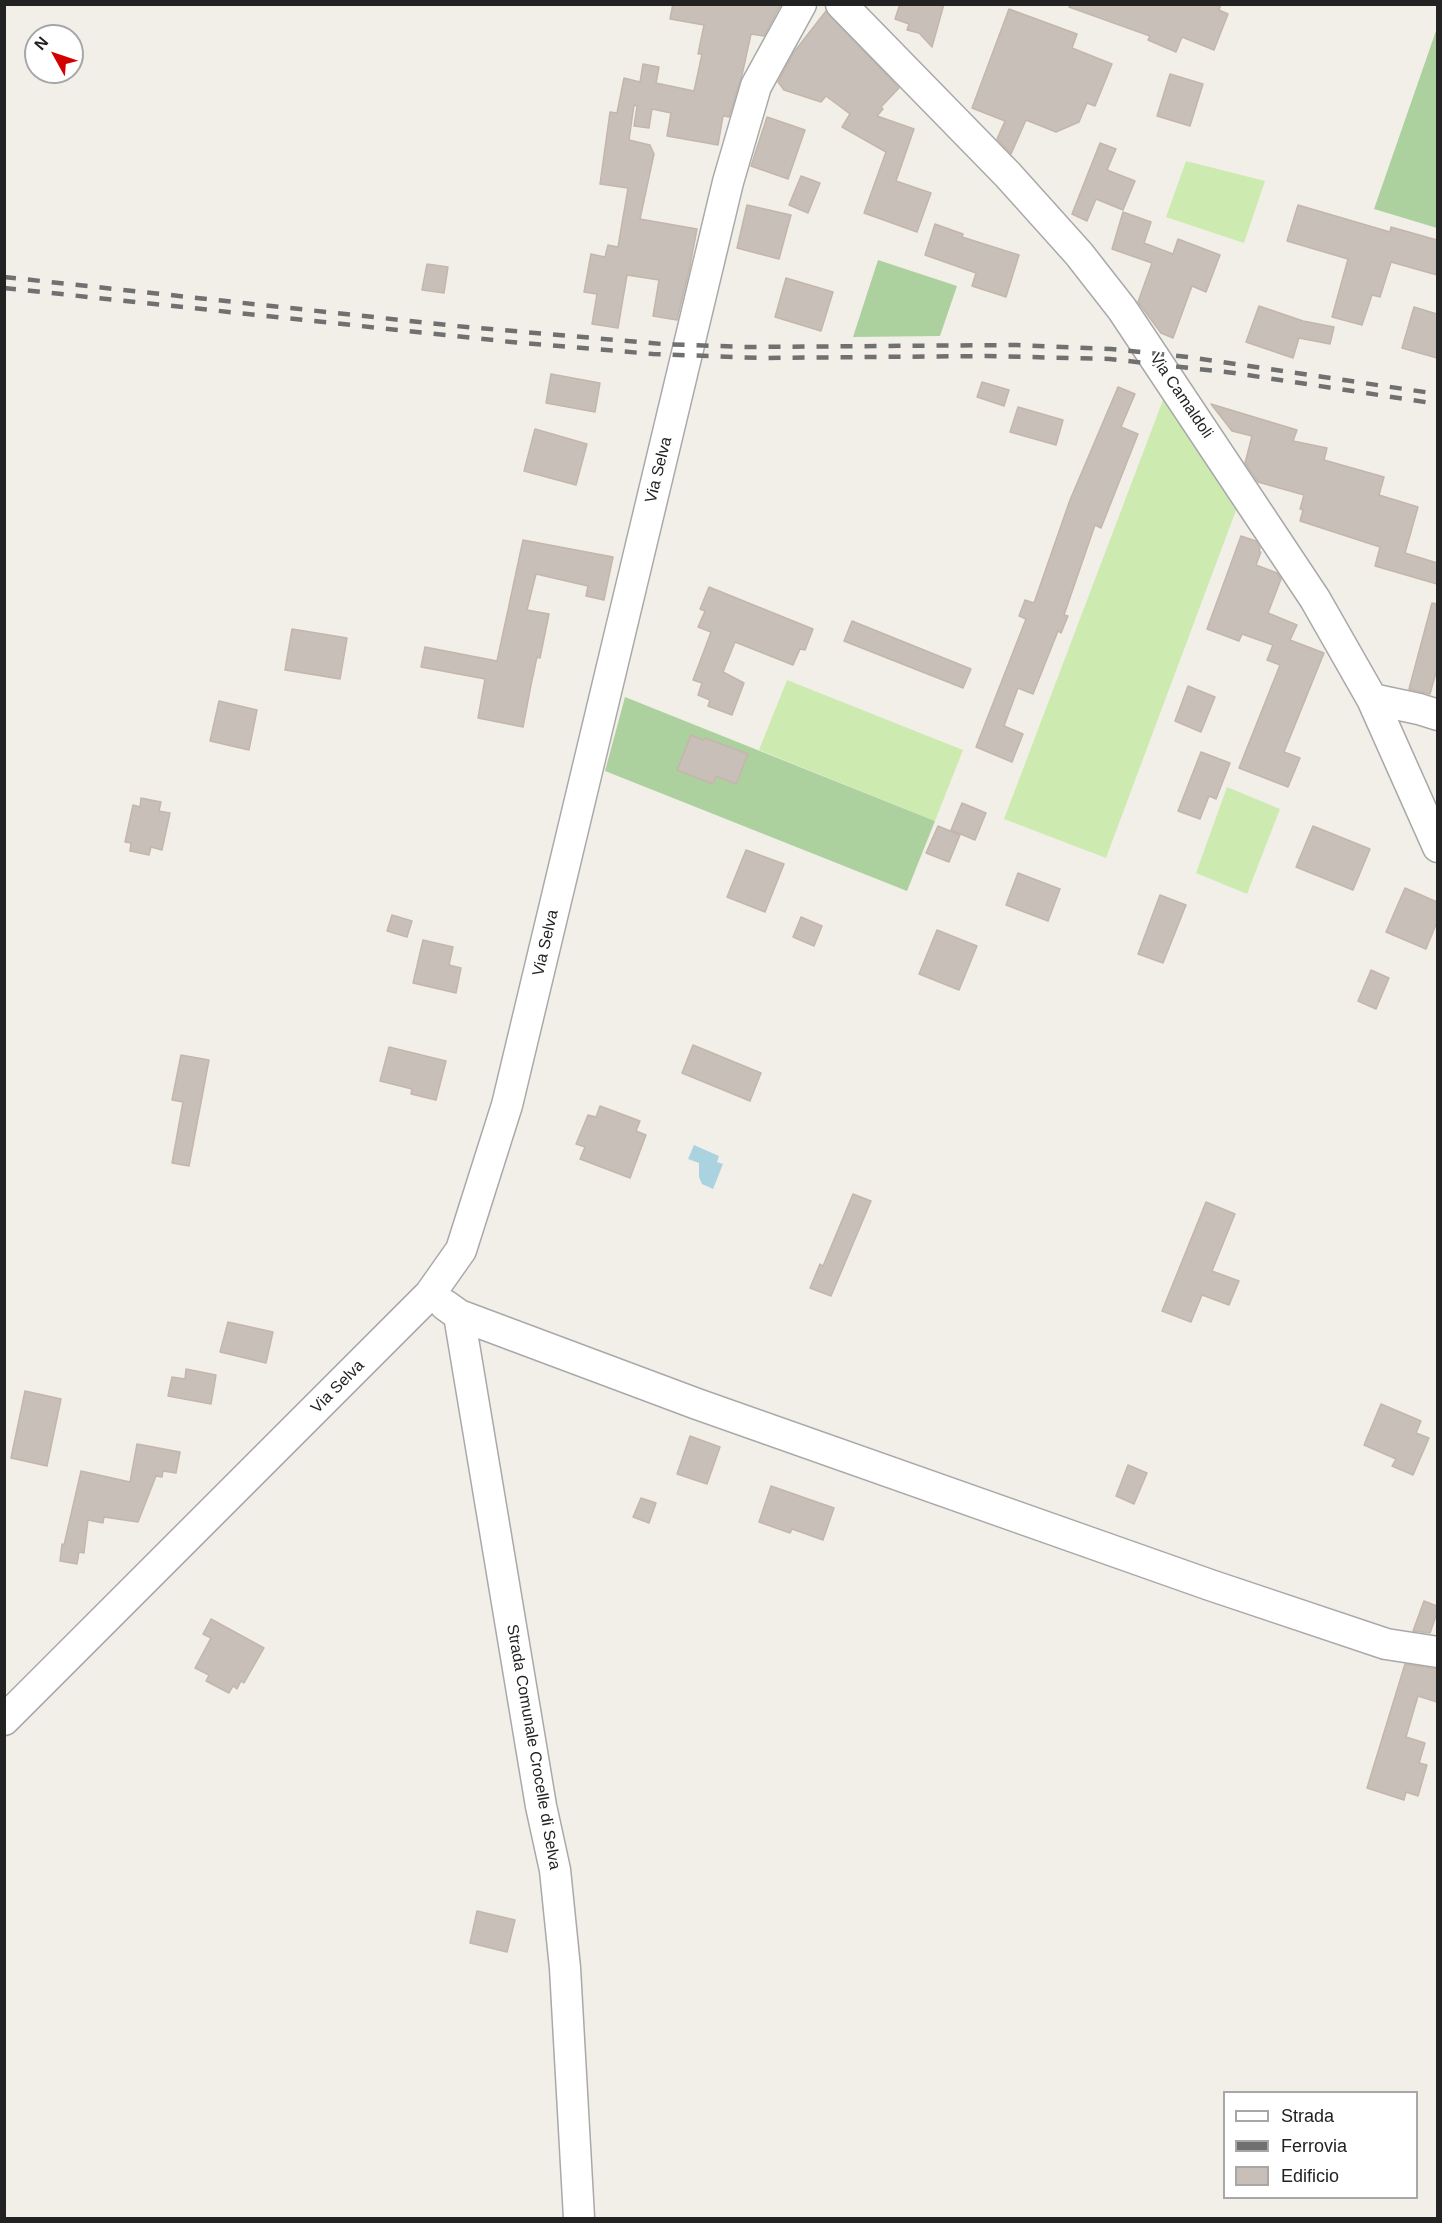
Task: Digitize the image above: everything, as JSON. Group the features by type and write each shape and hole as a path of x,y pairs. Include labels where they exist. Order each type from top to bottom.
{"street":[{"name":"Via Selva","path":"4,1720 430,1294 461,1250 507,1105 728,182 756,86 801,4"},
{"name":"Via Camaldoli","path":"841,4 1008,175 1079,254 1122,309 1315,599 1372,699 1437,847"},
{"path":"1372,699 1437,715"},
{"path":"430,1294 459,1315 859,1462 1386,1644 1437,1652"},
{"name":"Strada Comunale Crocelle di Selva","path":"459,1315 541,1806 555,1870 565,1968 579,2218"}],"green space":[{"path":"1437,28 1437,228 1374,209"},
{"path":"1186,161 1265,181 1244,243 1166,217"},
{"path":"878,260 957,286 940,336 853,337"},
{"path":"1163,400 1238,505 1106,858 1004,819"},
{"path":"787,680 963,750 935,821 759,750"},
{"path":"625,697 935,821 907,891 605,771"},
{"path":"1227,787 1280,809 1247,894 1196,873"}],"water":[{"path":"694,1145 719,1156 717,1162 723,1164 713,1189 702,1184 699,1177 699,1163 688,1159"}],"building":[{"path":"673,4 781,4 764,36 751,34 742,75 729,117 723,116 718,145 667,136 671,113 652,109 649,128 634,126 637,106 634,105 629,140 650,145 654,154 640,219 697,229 689,271 677,320 653,316 659,280 627,275 618,328 592,324 597,294 584,292 591,254 605,257 608,245 618,247 628,188 600,184 610,112 617,113 624,78 640,82 643,64 659,67 656,83 694,91 702,54 698,54 704,25 670,19"},
{"path":"900,4 944,4 932,47 919,33 907,30 909,24 895,19"},
{"path":"1070,4 1221,4 1219,10 1228,14 1214,50 1182,37 1176,52 1148,40 1150,36 1069,7"},
{"path":"1009,9 1077,34 1072,48 1112,64 1095,106 1087,103 1079,122 1056,132 1026,120 1011,154 997,139 1005,121 972,108"},
{"path":"826,11 899,88 881,107 883,109 877,116 914,129 896,181 931,193 917,232 864,213 886,152 842,127 850,114 826,96 821,102 784,90 778,82 794,52"},
{"path":"1170,74 1203,84 1190,126 1157,116"},
{"path":"767,117 805,130 788,179 751,166"},
{"path":"1100,143 1116,149 1107,170 1135,181 1123,210 1096,199 1087,221 1072,214"},
{"path":"801,176 820,183 808,213 789,205"},
{"path":"747,205 791,215 779,259 737,248"},
{"path":"1298,205 1390,232 1391,227 1437,240 1437,275 1391,262 1380,297 1372,295 1362,325 1332,317 1348,259 1287,241"},
{"path":"1123,212 1151,222 1144,243 1173,254 1178,239 1220,255 1206,292 1192,286 1173,338 1161,333 1138,302 1152,263 1112,249"},
{"path":"935,224 963,234 962,237 1019,255 1006,297 972,286 976,273 925,255"},
{"path":"427,264 448,267 444,293 422,290"},
{"path":"786,278 833,292 821,331 775,317"},
{"path":"1259,306 1303,321 1334,327 1330,344 1299,338 1293,358 1246,342"},
{"path":"1414,307 1437,314 1437,358 1402,348"},
{"path":"551,374 600,383 595,412 546,403"},
{"path":"982,382 1009,390 1004,406 977,397"},
{"path":"1118,387 1135,394 1121,427 1138,434 1101,528 1095,525 1064,615 1068,616 1061,633 1058,631 1033,694 1018,688 1004,726 1023,734 1012,762 976,747 1026,619 1019,616 1025,600 1034,603 1070,500"},
{"path":"1211,404 1297,430 1293,441 1327,448 1324,460 1384,477 1379,495 1418,507 1405,553 1437,563 1437,584 1375,566 1380,547 1300,521 1303,510 1300,509 1304,495 1258,482 1245,463 1252,436 1232,431"},
{"path":"1018,407 1063,420 1056,445 1010,432"},
{"path":"535,429 587,444 576,485 524,471"},
{"path":"1241,536 1256,541 1260,548 1259,552 1261,552 1256,565 1277,573 1281,579 1268,613 1297,625 1290,640 1324,653 1284,752 1300,758 1288,787 1239,768 1280,665 1267,660 1273,645 1242,634 1239,641 1207,629"},
{"path":"523,540 613,557 604,600 586,596 588,586 536,574 527,610 549,614 540,658 537,657 523,727 478,718 485,679 421,667 425,647 497,661"},
{"path":"709,587 813,629 805,650 800,649 793,665 735,642 723,672 744,683 732,715 708,706 710,700 698,695 702,683 693,680 711,632 698,627 705,611 700,609"},
{"path":"1432,603 1437,604 1437,669 1430,694 1409,689"},
{"path":"852,621 971,669 963,688 844,641"},
{"path":"292,629 347,638 340,679 285,670"},
{"path":"1188,686 1215,697 1201,732 1175,721"},
{"path":"219,701 257,710 249,750 210,741"},
{"path":"691,735 748,754 736,784 716,776 713,784 677,770"},
{"path":"1201,752 1230,763 1216,799 1209,796 1200,819 1178,811"},
{"path":"141,798 161,802 159,811 170,813 162,850 151,847 149,855 130,851 131,843 125,842 133,805 140,807"},
{"path":"962,803 986,813 975,840 951,830"},
{"path":"938,826 960,835 949,862 926,853"},
{"path":"1313,826 1370,849 1353,890 1296,867"},
{"path":"746,850 784,864 765,912 727,897"},
{"path":"1018,873 1060,889 1048,921 1006,905"},
{"path":"1405,888 1437,902 1437,922 1426,949 1386,932"},
{"path":"1160,895 1186,905 1163,963 1138,954"},
{"path":"392,915 412,921 407,937 387,931"},
{"path":"801,917 822,926 814,946 793,937"},
{"path":"937,930 977,946 959,990 919,974"},
{"path":"423,940 453,947 449,965 461,968 456,993 413,983"},
{"path":"1371,970 1389,978 1376,1009 1358,1001"},
{"path":"693,1045 761,1073 750,1101 682,1073"},
{"path":"389,1047 446,1061 436,1100 411,1094 412,1089 380,1081"},
{"path":"181,1055 209,1060 189,1166 172,1163 183,1102 172,1100"},
{"path":"600,1106 640,1121 636,1131 646,1135 630,1178 580,1159 585,1147 576,1144 588,1115 596,1117"},
{"path":"853,1194 871,1201 831,1296 810,1288 820,1264 823,1266"},
{"path":"1206,1202 1235,1214 1212,1271 1239,1281 1229,1305 1202,1295 1191,1322 1162,1311"},
{"path":"228,1322 273,1332 266,1363 220,1352"},
{"path":"186,1369 216,1375 211,1404 168,1396 172,1377 185,1379"},
{"path":"25,1391 61,1399 47,1466 11,1458"},
{"path":"1381,1404 1421,1421 1416,1433 1429,1438 1413,1475 1392,1466 1396,1459 1364,1445"},
{"path":"690,1436 720,1447 707,1484 677,1474"},
{"path":"137,1444 180,1452 176,1473 163,1471 162,1477 156,1476 138,1522 104,1517 103,1523 88,1520 84,1553 79,1552 77,1564 60,1561 62,1544 64,1545 81,1471 130,1482"},
{"path":"1128,1465 1147,1473 1134,1504 1116,1496"},
{"path":"771,1486 834,1508 823,1540 792,1529 790,1533 759,1522"},
{"path":"641,1498 656,1503 649,1523 633,1517"},
{"path":"1424,1601 1437,1606 1430,1633 1413,1631"},
{"path":"211,1619 264,1648 244,1683 241,1681 237,1689 233,1686 229,1693 206,1681 209,1675 195,1668 211,1638 203,1634"},
{"path":"1405,1664 1437,1669 1437,1702 1418,1696 1406,1737 1425,1743 1419,1763 1427,1765 1418,1796 1406,1792 1404,1800 1367,1788"},
{"path":"477,1911 515,1920 507,1952 470,1943"}],"railway":[{"path":"4,277 456,326 662,344 746,347 1017,345 1111,349 1188,357 1438,394"},
{"path":"4,288 511,342 653,354 761,358 987,356 1110,359 1234,373 1438,404"}]}
